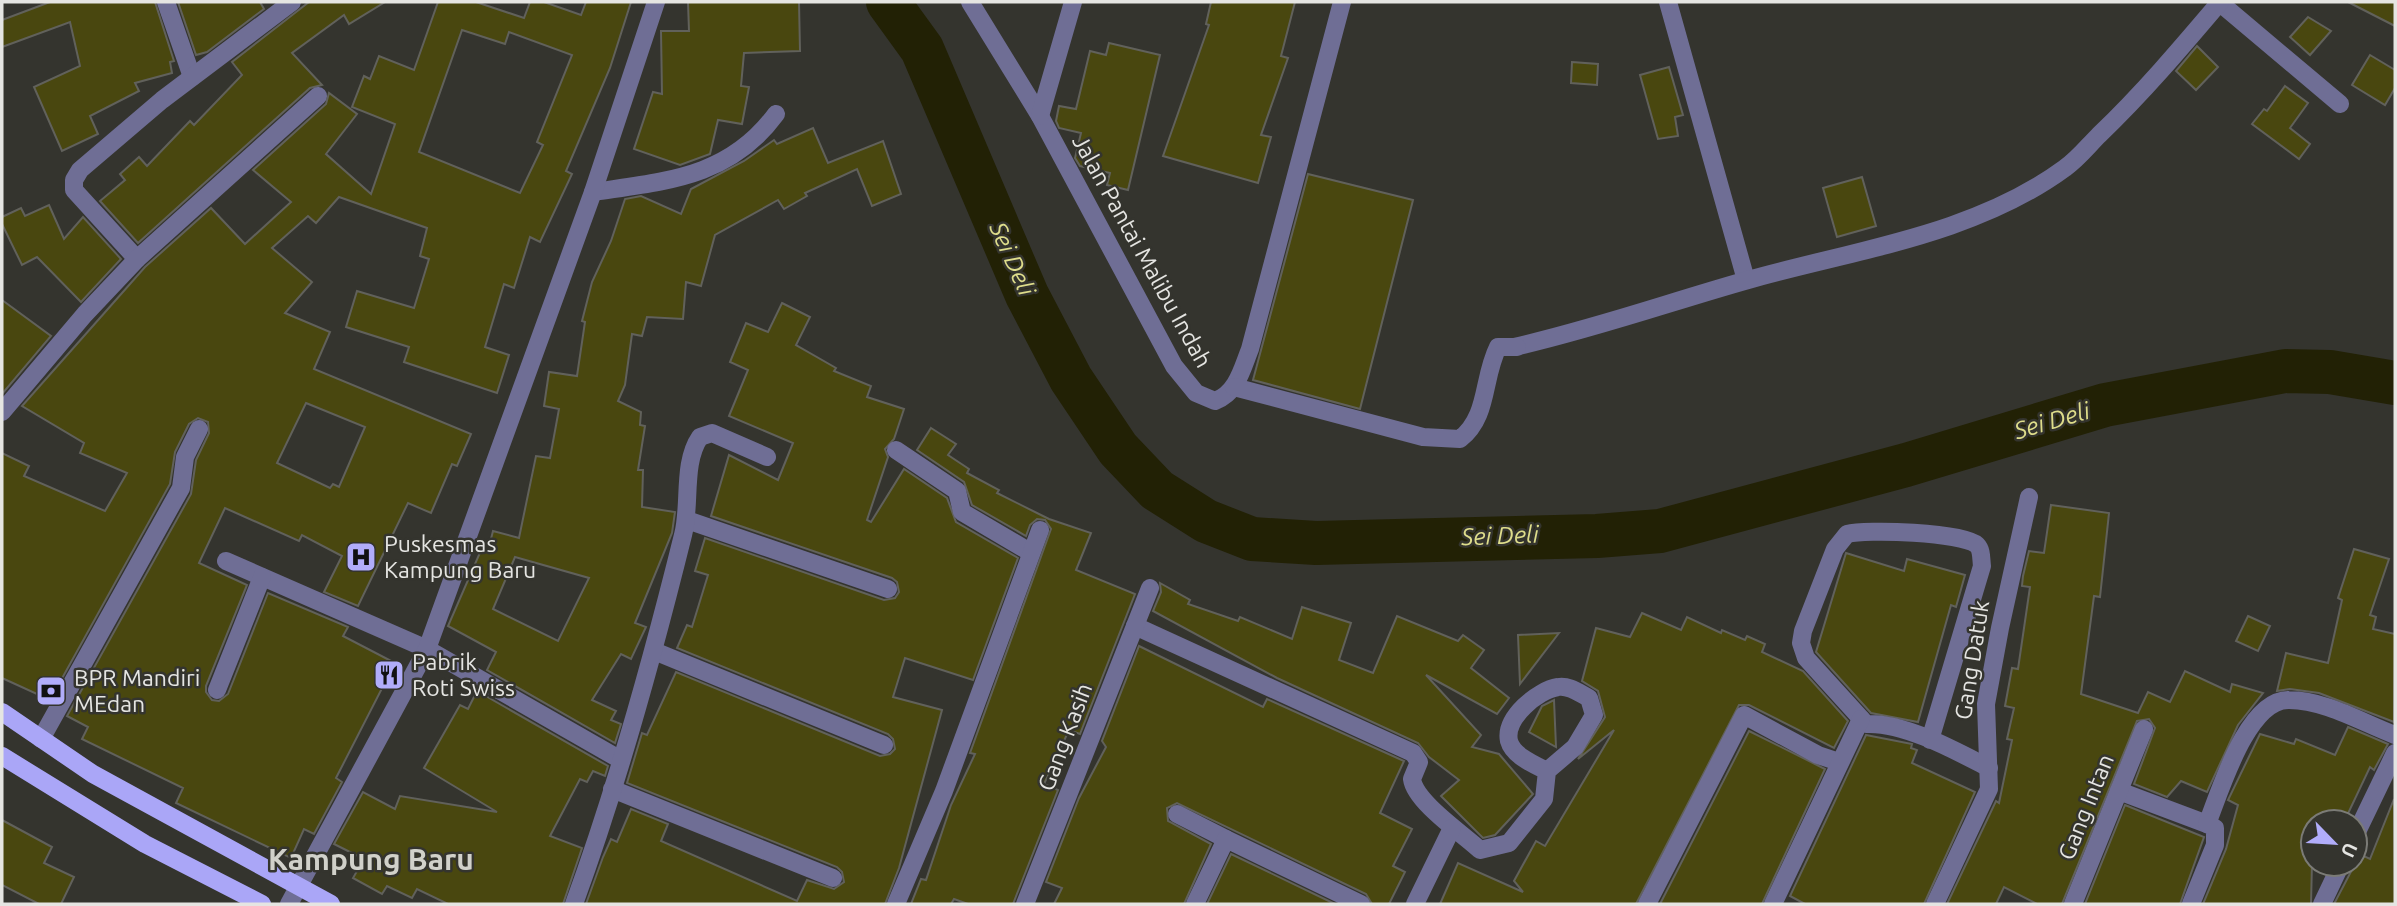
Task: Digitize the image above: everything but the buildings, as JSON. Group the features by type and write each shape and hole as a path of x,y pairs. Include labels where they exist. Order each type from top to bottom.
{"main road":[{"path":"2,712 93,774 331,904"},
{"path":"2,756 145,844 262,904"}],"street":[{"path":"166,2 192,77"},
{"path":"136,259 74,190 74,180 80,170 192,77 269,8 292,2"},
{"path":"289,904 427,649 593,192 656,2"},
{"name":"Jalan Pantai Malibu Indah","path":"970,2 1040,116 1174,366 1188,385 1205,398 1214,401 1228,394 1234,387 1250,349 1342,2"},
{"path":"1040,116 1073,2"},
{"path":"1668,2 1746,280"},
{"path":"1234,387 1423,438 1460,439 1476,427 1489,366 1498,347 1516,347 1584,331 1746,280 1924,233 1988,211 2027,193 2067,167 2123,112 2219,2 2340,104"},
{"path":"2,412 85,314 136,259 318,96"},
{"path":"593,192 681,178 712,167 751,144 776,114"},
{"path":"41,739 181,488 185,457 199,429"},
{"path":"575,904 653,651 687,520 693,449 704,434 716,434 767,457"},
{"path":"896,450 957,491 962,512 1030,552"},
{"name":"Gang Datuk","path":"1935,904 1985,800 1989,768 1986,704 2029,497"},
{"path":"687,520 888,589"},
{"path":"895,904 944,791 1040,530"},
{"path":"1930,740 1982,566 1980,550 1976,544 1956,537 1855,532 1847,534 1835,549 1803,631 1803,652 1866,724 1884,726 1930,740 1989,768"},
{"path":"226,561 427,649 621,760"},
{"path":"217,690 262,577"},
{"name":"Gang Kasih","path":"1025,904 1150,588"},
{"path":"1135,626 1413,753 1419,762 1412,779 1413,786 1452,828 1480,850 1509,843 1544,799 1548,771 1575,747 1594,715 1589,698 1567,687 1556,687 1529,702 1520,711 1510,730 1509,741 1514,749 1548,771"},
{"path":"653,651 884,745"},
{"path":"2207,824 2245,736 2260,715 2275,702 2287,699 2319,705 2395,735"},
{"path":"1647,904 1744,715 1818,755 1839,762"},
{"path":"1773,904 1861,719"},
{"name":"Gang Intan","path":"2073,904 2144,729"},
{"path":"2368,808 2395,753"},
{"path":"612,789 833,878"},
{"path":"2119,791 2215,828 2217,835 2196,903"},
{"path":"1177,814 1361,904"},
{"path":"1415,904 1452,828"},
{"path":"1195,904 1226,839"},
{"path":"2322,904 2334,878"}],"waterway":[{"name":"Sei Deli","path":"888,2 922,49 1027,295 1071,379 1118,449 1157,490 1206,521 1252,539 1316,543 1597,536 1660,531 1906,465 2105,405 2285,371 2330,372 2395,383"}],"place":[{"name":"Puskesmas Kampung Baru","path":"361,557"},
{"name":"Pabrik Roti Swiss","path":"389,675"},
{"name":"BPR Mandiri MEdan","path":"51,691"}],"district":[{"name":"Kampung Baru","path":"371,860"}]}
